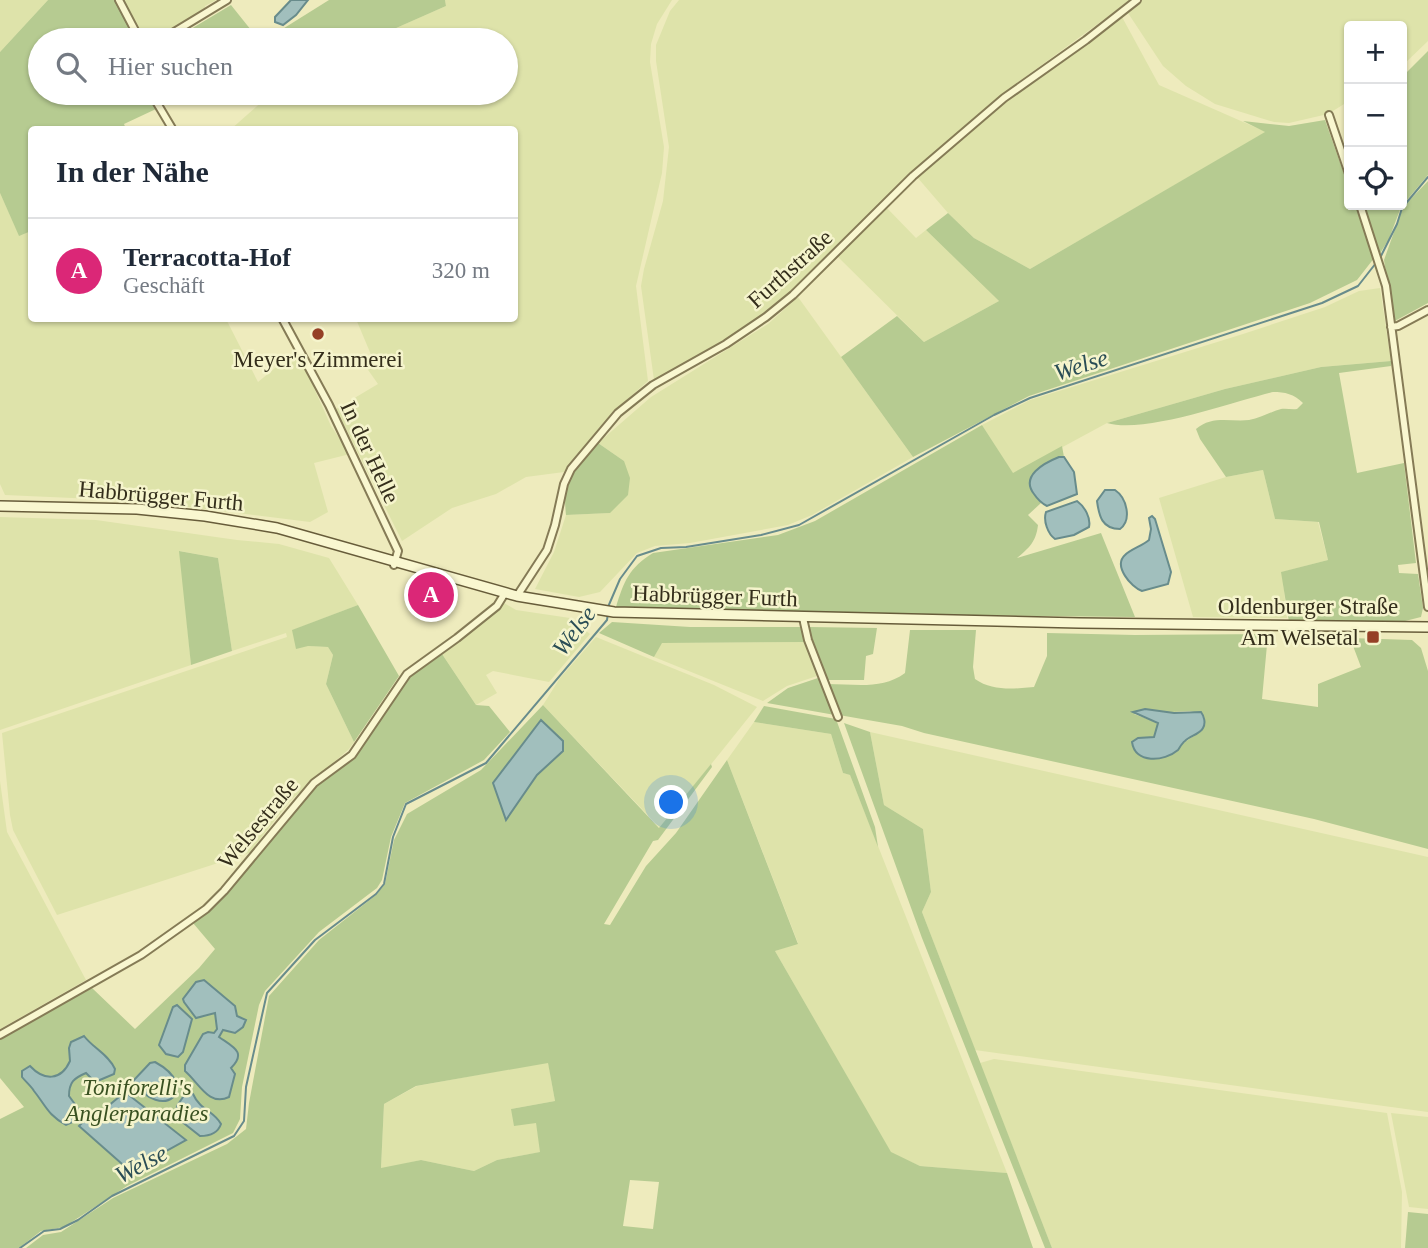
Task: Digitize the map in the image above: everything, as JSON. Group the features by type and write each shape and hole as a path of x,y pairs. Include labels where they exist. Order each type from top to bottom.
{"street":[{"path":"119,0 134,28"},
{"path":"181,28 227,0"},
{"name":"Furthstraße","path":"517,596 547,550 564,484 571,469 618,413 653,385 726,344 793,295 913,176 1004,98 1137,0"},
{"path":"158,105 171,126"},
{"path":"1329,115 1344,159"},
{"path":"1362,210 1380,263 1391,327 1428,607"},
{"path":"1391,327 1428,310"},
{"name":"In der Helle","path":"284,322 329,405 398,551 395,563"},
{"name":"Habbrügger Furth","path":"1,506 137,509 205,516 277,528 505,593 601,611 803,618 1188,624"},
{"name":"Welsestraße","path":"0,1035 141,955 206,909 314,783 352,755 407,674 487,614 501,602 505,593"},
{"path":"803,618 808,640 838,717"},
{"name":"Oldenburger Straße","path":"1188,624 1428,627"}],"green space":[{"path":"0,0 48,0 0,52"},
{"path":"48,0 115,0 129,28 28,28 28,105 154,105 156,109 124,124 125,126 28,126 28,232 19,236 0,193 0,52"},
{"path":"122,0 216,0 205,6 205,13 183,28 137,28"},
{"path":"329,0 445,0 446,6 396,28 284,28"},
{"path":"445,0 672,0 657,24 651,44 650,62 664,147 662,173 636,286 648,381 599,428 564,472 526,477 496,494 452,508 402,541 336,409 378,384 366,367 372,357 357,322 518,322 518,126 235,126 258,105 518,105 518,28 396,28 446,6"},
{"path":"679,0 1129,1 1002,94 898,185 773,307 724,341 654,380 641,286 663,201 669,147 656,45 670,11"},
{"path":"1142,0 1428,0 1428,41 1407,61 1407,21 1344,21 1344,104 1328,114 1289,123 1274,122 1215,104 1186,86 1163,66 1128,13"},
{"path":"231,5 249,28 193,28"},
{"path":"1122,17 1159,85 1266,132 1030,269 974,238 917,177 1005,100"},
{"path":"1428,51 1428,175 1407,200 1407,84 1407,72"},
{"path":"1325,120 1344,174 1344,210 1357,210 1375,257 1357,280 1310,303 1029,396 913,457 841,357 897,316 924,342 999,301 926,230 948,213 974,238 1030,269 1265,132 1243,121 1289,126"},
{"path":"1428,181 1428,303 1393,322 1384,260 1402,210 1407,210 1407,203"},
{"path":"0,193 19,235 28,232 28,322 228,322 258,382 297,350 331,426 350,454 314,463 328,512 310,522 140,501 5,495 0,484"},
{"path":"886,207 916,238 926,230 999,301 924,342 838,257"},
{"path":"1365,210 1400,210 1389,239 1379,255"},
{"path":"1380,288 1391,361 1321,367 1225,389 1107,423 1013,474 982,425 1030,400 1325,307 1359,291"},
{"path":"798,297 913,457 812,515 788,525 690,543 655,546 637,553 600,592 579,597 535,589 554,552 566,515 610,513 624,461 598,443 651,397 768,324"},
{"path":"1391,361 1391,366 1339,373 1357,473 1404,463 1416,563 1398,565 1399,573 1418,574 1423,608 1421,617 1405,621 1289,622 1281,572 1328,560 1319,522 1275,519 1263,470 1226,477 1196,429 1208,422 1249,420 1281,409 1297,409 1303,403 1296,397 1273,392 1165,421 1123,425 1107,423 1225,389 1321,367"},
{"path":"982,425 1013,473 1062,446 1064,457 1059,457 1031,490 1041,503 1028,515 1038,525 1036,536 1017,558 1101,533 1135,617 657,612 616,607 628,576 653,553 778,535 815,521"},
{"path":"598,443 624,461 630,478 628,495 610,513 566,515 565,491 570,474"},
{"path":"1263,470 1275,519 1318,522 1328,560 1282,572 1287,618 1193,617 1159,498 1226,477"},
{"path":"0,517 96,520 279,544 329,558 358,605 293,630 308,646 328,647 333,655 326,684 354,742 290,801 249,853 57,915 13,830 2,733 287,637 286,633 232,651 218,558 180,551 191,665 0,730"},
{"path":"179,551 218,558 232,651 191,665"},
{"path":"504,603 516,610 570,618 590,634 549,682 493,671 486,675 497,693 476,705 442,654"},
{"path":"358,605 399,676 354,742 326,684 333,655 328,647 308,646 296,649 292,630"},
{"path":"612,622 690,627 800,627 806,642 662,643 654,657 599,633"},
{"path":"809,627 877,628 873,654 866,656 864,680 826,680 810,639"},
{"path":"910,630 976,630 973,667 975,679 988,686 1011,689 1034,687 1047,656 1047,633 1268,634 1262,699 1318,707 1318,684 1361,667 1350,638 1412,640 1421,648 1428,671 1428,849 1314,819 902,726 839,715 827,684 878,684 905,673","holes":["1190,711 1203,714 1198,733 1162,758 1138,738 1154,737 1158,723 1134,714"]},
{"path":"596,637 714,685 757,707 660,828 543,705 560,678"},
{"path":"806,642 820,675 787,686 763,701 654,657 661,643"},
{"name":"Toniforelli's Anglerparadies","path":"442,654 476,705 489,706 510,732 484,760 405,803 391,837 382,880 377,888 319,932 265,991 259,1005 242,1087 240,1119 233,1133 127,1186 64,1227 41,1231 19,1248 0,1248 0,1119 24,1107 0,1078 0,1038 92,988 135,1029 199,968 215,949 193,923 226,895 317,786 354,759 409,674"},
{"path":"821,677 835,715 767,703 788,688"},
{"path":"543,705 659,828 711,764 712,767 658,840 653,841 604,924 610,925 646,866 676,833 727,760 798,944 775,951 891,1152 920,1166 1007,1173 1033,1248 26,1248 43,1235 61,1232 113,1198 227,1144 246,1129 269,996 319,940 376,895 385,884 394,840 407,814 481,770","holes":["541,721 563,751 537,775 506,819 493,783","548,1063 555,1101 511,1109 514,1126 536,1123 540,1152 497,1160 474,1171 421,1160 381,1168 384,1104 416,1086","630,1180 659,1182 653,1229 623,1226"]},
{"path":"764,706 836,719 875,827 878,847 850,775 843,773 831,734 754,722"},
{"path":"754,722 831,734 843,773 850,775 1007,1173 920,1166 891,1153 775,951 798,943 727,760"},
{"path":"844,723 870,732 884,805 923,829 931,892 922,912 1052,1248 1045,1248 922,938"},
{"path":"870,732 1428,857 1428,1112 975,1050 922,912 931,892 923,829 884,805"},
{"path":"0,781 7,832 86,980 0,1029"},
{"path":"994,1059 1387,1113 1402,1192 1401,1248 1052,1248 980,1063"},
{"path":"548,1062 555,1101 511,1109 536,1122 541,1152 497,1160 474,1171 421,1160 381,1169 384,1104 417,1086"},
{"path":"1391,1113 1428,1117 1428,1209 1409,1207"},
{"path":"1408,1212 1428,1214 1428,1248 1405,1248"}],"water":[{"path":"291,0 308,0 296,15 283,25 275,22 275,17"},
{"path":"1059,457 1064,457 1074,472 1077,494 1047,506 1035,496 1030,481 1036,471"},
{"path":"1105,490 1115,490 1125,503 1127,515 1120,529 1109,527 1100,516 1097,501"},
{"path":"1077,501 1087,513 1089,527 1074,535 1055,539 1047,527 1046,512"},
{"path":"1152,516 1171,572 1168,584 1142,591 1129,581 1121,565 1125,555 1149,540 1149,518"},
{"path":"1145,709 1174,713 1201,712 1204,726 1172,754 1158,759 1144,757 1134,749 1132,742 1138,738 1154,737 1158,723 1133,712"},
{"path":"541,720 563,741 563,751 537,775 506,820 493,783"},
{"path":"204,980 235,1006 237,1016 246,1020 243,1027 235,1033 223,1030 219,1037 238,1054 231,1068 235,1074 229,1097 222,1099 210,1096 185,1071 185,1065 203,1034 214,1033 217,1029 215,1013 196,1018 183,999 196,982"},
{"path":"177,1005 192,1019 183,1052 178,1057 166,1054 159,1045 173,1007"},
{"path":"84,1036 108,1059 115,1069 114,1074 95,1082 86,1073 73,1081 69,1096 82,1114 66,1125 48,1110 22,1077 22,1071 30,1066 46,1076 57,1075 70,1061 71,1042"},
{"path":"155,1062 169,1072 176,1082 177,1091 165,1101 155,1100 144,1094 133,1081 150,1063"},
{"path":"125,1092 186,1140 130,1171 79,1126 86,1119 90,1121"},
{"path":"190,1093 215,1116 221,1124 218,1130 200,1136 176,1117 177,1106 185,1094"}],"waterway":[{"path":"115,0 130,28"},
{"path":"188,28 213,12"},
{"name":"Welse","path":"1380,258 1402,208 1428,177"},
{"name":"Welse","path":"608,607 620,579 637,556 661,548 686,547 761,535 799,525 994,415 1030,398 1322,303 1358,286 1376,263"},
{"name":"Welse","path":"20,1248 44,1231 60,1229 112,1196 234,1136 244,1121 246,1087 267,993 315,940 376,894 384,884 393,837 406,804 486,763 607,620 608,613"}],"place":[{"name":"Meyer's Zimmerei","path":"318,334"},
{"name":"Terracotta-Hof","path":"431,595"},
{"name":"Am Welsetal","path":"1373,637"}]}
